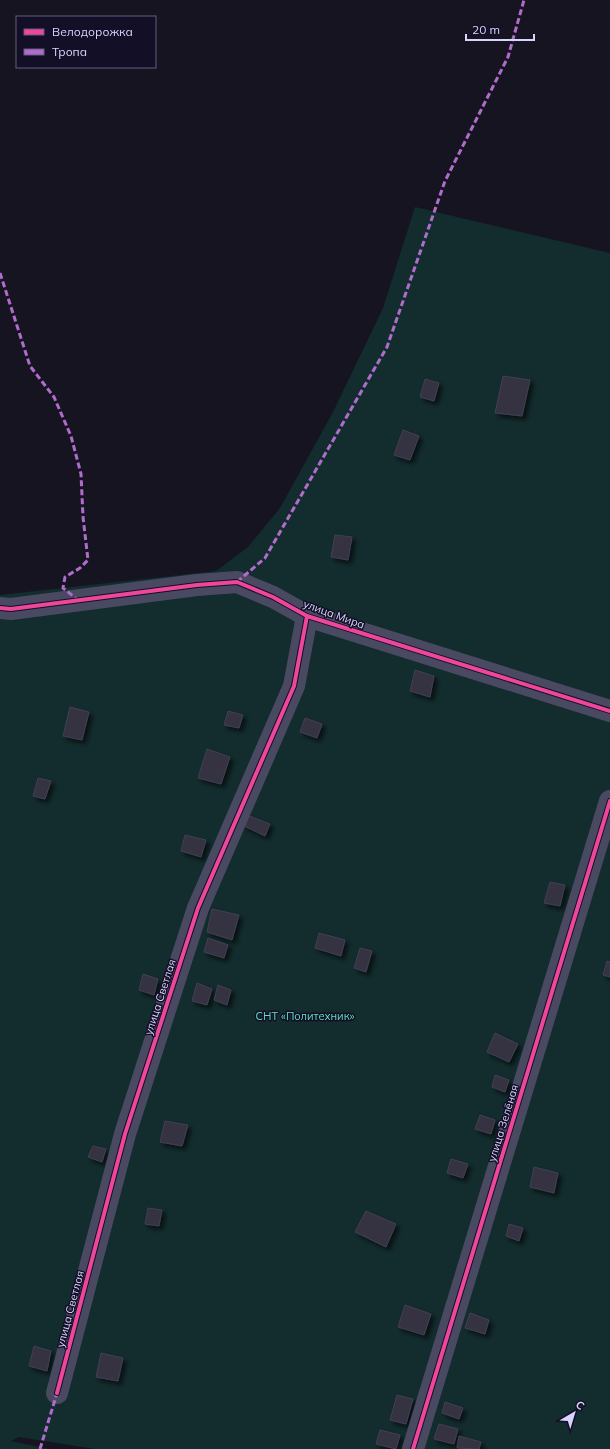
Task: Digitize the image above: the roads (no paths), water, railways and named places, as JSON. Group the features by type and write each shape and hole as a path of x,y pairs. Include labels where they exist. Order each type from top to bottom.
{"street":[{"name":"улица Мира","path":"0,608 4,607 11,609 196,585 236,582 274,597 307,616 610,711"},
{"name":"улица Светлая","path":"57,1393 124,1134 198,908 294,686 307,616"},
{"name":"улица Зелёная","path":"413,1449 610,801"}],"park label":[{"name":"СНТ «Политехник»","path":"305,1016"}]}
